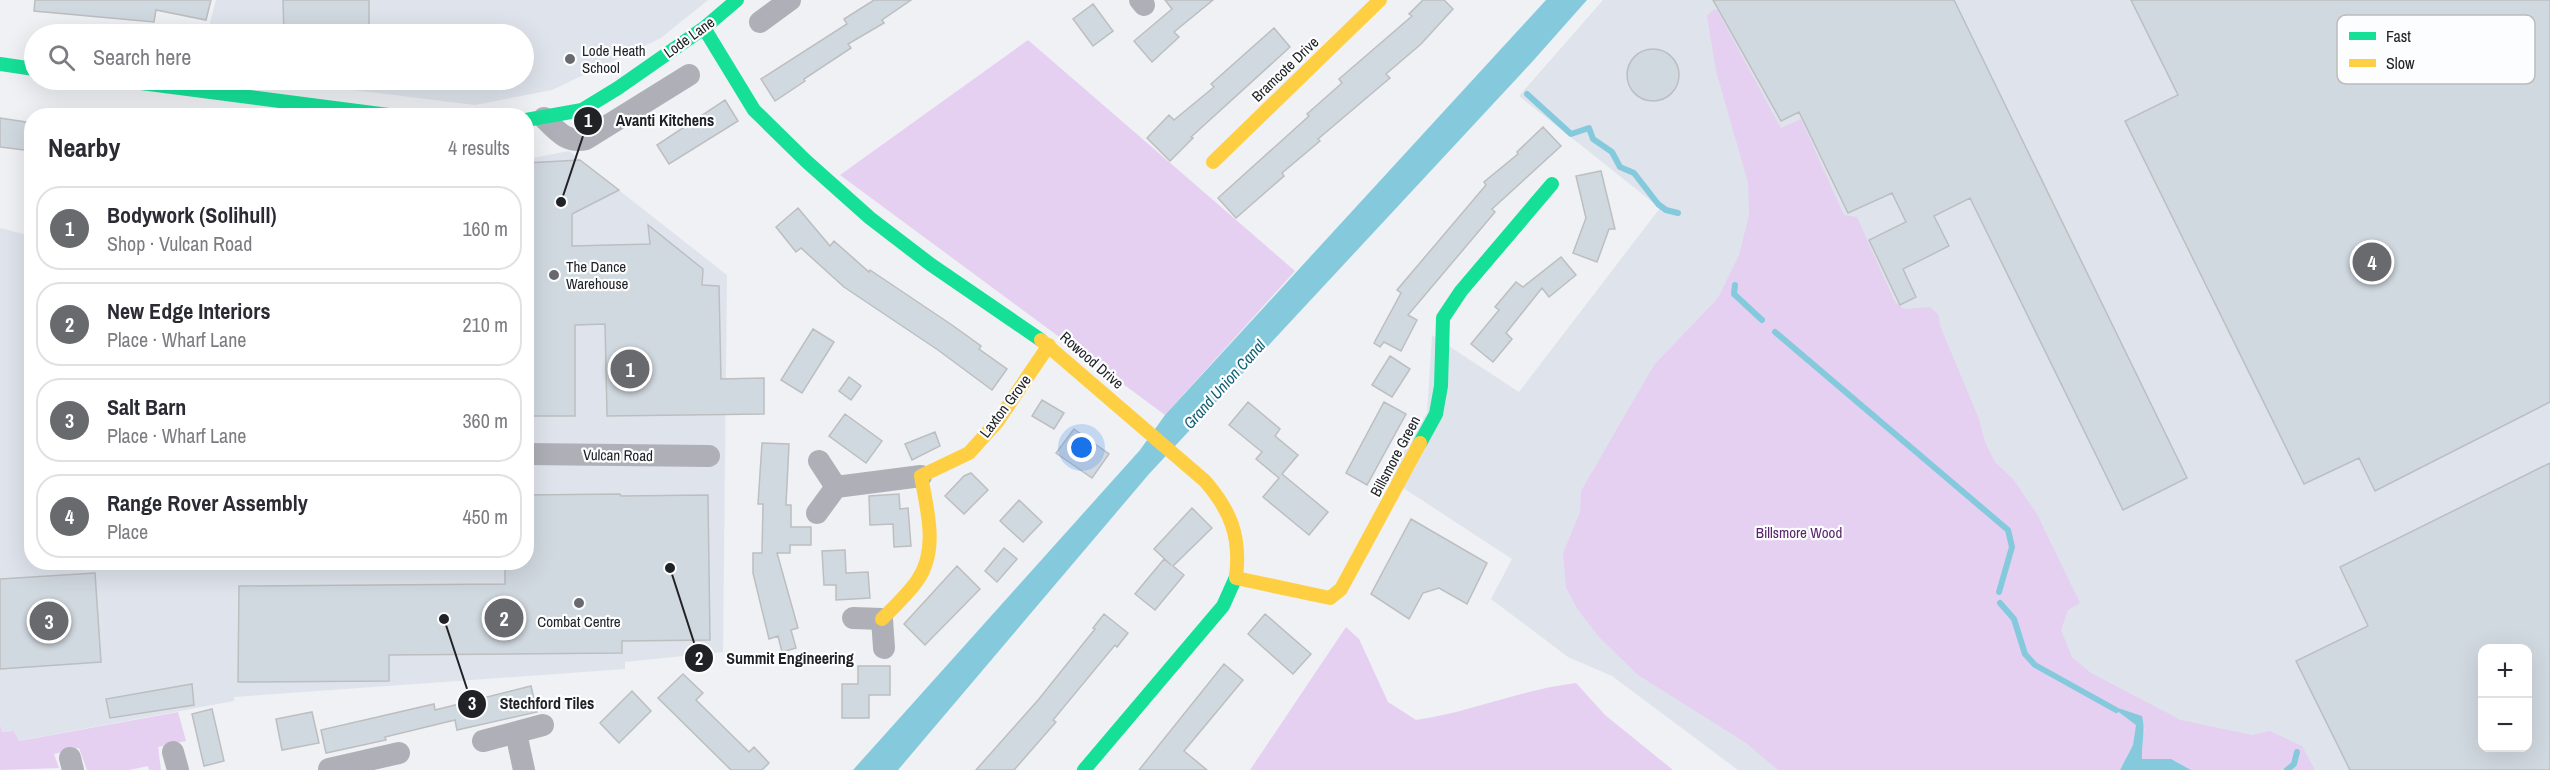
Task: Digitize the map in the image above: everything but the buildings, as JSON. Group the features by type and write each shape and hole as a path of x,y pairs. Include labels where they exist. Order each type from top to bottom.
{"street":[{"name":"Lode Lane","path":"535,119 582,110 618,88 704,27 737,0"},
{"path":"760,22 790,0"},
{"name":"Bramcote Drive","path":"1213,162 1380,0"},
{"name":"Rowood Drive","path":"704,27 754,110 806,160 870,218 930,264 1049,345 1205,481 1223,502 1234,529 1239,554 1236,578 1223,606 1084,770"},
{"path":"0,64 24,68"},
{"name":"Lode Lane","path":"535,119 562,136 579,141 586,139 689,75"},
{"path":"195,90 334,108"},
{"name":"Billsmore Green","path":"1236,578 1330,598 1341,589 1436,414 1441,386 1443,318 1461,291 1552,184"},
{"name":"Laxton Grove","path":"836,487 921,476 969,453 997,422 1049,345"},
{"name":"Vulcan Road","path":"534,454 709,456"},
{"path":"817,513 836,487 819,461"},
{"path":"884,648 882,619 920,578 930,559 931,542 921,476"},
{"path":"854,618 882,619"},
{"path":"483,741 543,725"},
{"path":"516,733 524,770"},
{"path":"329,769 367,765 399,753"}],"shaded area":[{"name":"Lode Heath School","path":"216,0 708,0 661,38 552,90 475,105 353,90 534,90 534,24 210,24"},
{"path":"1603,0 2550,0 2550,770 1738,770 1612,676 1568,657 1491,599 1512,559 1388,478 1427,413 1432,335 1519,392 1660,208 1519,96"},
{"path":"569,151 727,275 723,652 625,662 625,669 234,697 234,701 18,741 14,731 2,732 0,724 0,228 24,234 24,570 534,570 534,158"}],"green space":[{"name":"Billsmore Wood","path":"1714,9 1717,10 1781,128 1801,119 1844,215 1857,217 1895,302 1904,309 1930,307 1938,314 1941,328 1979,419 1985,442 1995,462 2013,479 2037,514 2080,603 2068,610 2061,630 2072,657 2091,673 2181,720 2252,735 2270,731 2302,746 2315,770 2191,770 2171,759 2142,759 2141,744 2145,728 2136,725 2133,745 2120,770 1778,770 1746,743 1638,675 1599,637 1578,610 1566,588 1563,553 1580,512 1581,491 1654,365 1718,298 1739,255 1749,215 1748,183 1716,71 1707,16"},
{"path":"1028,40 1295,271 1165,415 840,175"},
{"path":"1346,627 1359,639 1388,702 1416,720 1555,686 1576,683 1605,715 1673,770 1250,770"},
{"path":"178,712 186,741 158,747 161,770 149,770 148,766 129,770 87,770 79,748 54,754 59,768 0,770 0,724 2,732 14,731 19,741"}],"water":[{"name":"Grand Union Canal","path":"1546,0 1587,0 1149,474 898,770 853,770 1140,450 1165,415"},
{"path":"2118,708 2142,716 2144,727 2142,759 2171,759 2191,770 2120,770 2133,745 2136,725 2116,710"}],"waterway":[{"path":"1527,94 1571,134 1589,128 1593,139 1612,152 1620,167 1634,173 1658,204 1666,210 1678,213"},
{"path":"1735,285 1734,294 1762,320"},
{"path":"1775,332 2008,530 2012,547 1999,592"},
{"path":"2000,603 2014,619 2025,654 2035,665 2116,710"},
{"path":"2287,770 2294,764 2297,752"}],"traffic: fast":[{"path":"534,119 582,110 618,88 704,28 737,0"},
{"path":"704,28 754,110 806,161 870,218 930,264 1041,340"},
{"path":"0,64 24,68"},
{"path":"195,90 334,108"},
{"path":"1420,443 1436,414 1441,386 1443,318 1461,291 1552,184"},
{"path":"1084,770 1223,606 1236,577"}],"traffic: slow":[{"path":"1213,162 1380,0"},
{"path":"1041,340 1205,481 1222,503 1232,525 1237,549 1236,577"},
{"path":"882,619 917,581 928,556 930,530 921,476 969,453 997,422 1049,345"},
{"path":"1236,578 1330,598 1341,589 1420,443"}],"place":[{"name":"Lode Heath School","path":"570,59"},
{"name":"Avanti Kitchens","path":"561,202"},
{"name":"Range Rover Assembly","path":"2372,262"},
{"name":"The Dance Warehouse","path":"554,275"},
{"name":"Bodywork (Solihull)","path":"630,369"},
{"name":"Summit Engineering","path":"670,568"},
{"name":"Combat Centre","path":"579,603"},
{"name":"New Edge Interiors","path":"504,618"},
{"name":"Stechford Tiles","path":"444,619"},
{"name":"Salt Barn","path":"49,621"}]}
